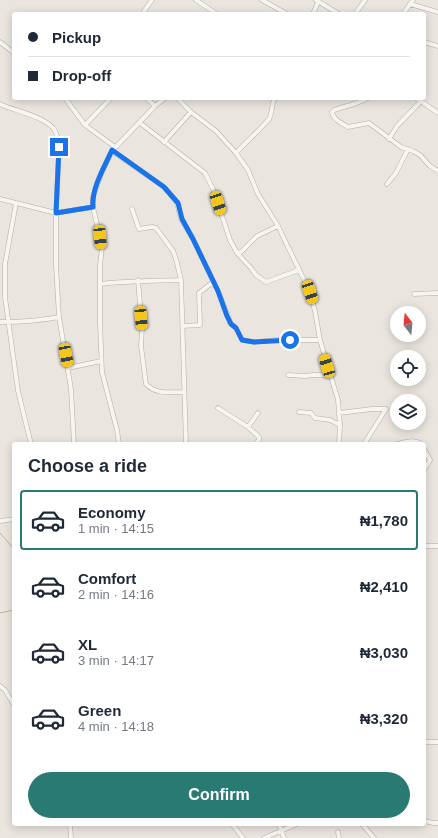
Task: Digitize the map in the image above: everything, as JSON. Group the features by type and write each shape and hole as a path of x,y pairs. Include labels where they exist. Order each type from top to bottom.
{"street":[{"path":"143,12 152,0"},
{"path":"196,0 214,12"},
{"path":"262,0 283,12"},
{"path":"357,12 366,0"},
{"path":"314,12 317,1 335,12"},
{"path":"404,12 411,2 438,12"},
{"path":"0,42 12,51"},
{"path":"426,43 438,46"},
{"path":"67,100 85,124 114,149 164,187 178,203 182,219 218,291 231,324"},
{"path":"85,124 109,100"},
{"path":"148,100 155,106"},
{"path":"119,442 102,372 100,266 102,247 93,207 93,197 102,172 114,149 162,100"},
{"path":"179,100 190,112 216,131 236,153 248,170 258,194 278,226 310,292 316,311 320,340 338,400 340,425 339,442"},
{"path":"236,153 268,119 273,112 274,100"},
{"path":"364,100 334,110 332,112 333,115 348,127 369,124 401,147 420,155 430,166 438,171"},
{"path":"389,139 397,126 421,101 438,113"},
{"path":"0,104 42,120 48,124 55,132 59,147 56,213 58,317 71,389 74,442"},
{"path":"164,142 190,112"},
{"path":"140,123 205,173 213,189 230,240 237,253 256,275 266,282 299,270"},
{"path":"387,184 396,173 408,149"},
{"path":"0,199 56,213 93,207"},
{"path":"16,203 5,264 5,297 18,391 31,442"},
{"path":"132,209 139,229 152,227 156,228 167,242 176,259 181,280 186,442"},
{"path":"237,253 241,252 257,236 278,226"},
{"path":"101,284 138,280 147,282 181,280"},
{"path":"138,280 142,328 141,346 146,384 150,388 160,392 184,392"},
{"path":"183,326 200,325 199,293 213,282 228,322 236,328 242,340 320,340"},
{"path":"414,294 438,293"},
{"path":"0,322 44,320 58,317"},
{"path":"68,368 101,361"},
{"path":"288,376 330,375"},
{"path":"218,408 248,427 259,437 256,442"},
{"path":"339,413 386,409 365,442"},
{"path":"299,412 310,413 315,418 330,420 340,425"},
{"path":"248,427 258,413"},
{"path":"408,442 419,442"},
{"path":"426,453 430,460 426,467"},
{"path":"0,521 12,519"},
{"path":"426,546 438,546"},
{"path":"0,686 5,690 12,702"},
{"path":"426,742 438,742"},
{"path":"426,822 434,824 438,823"},
{"path":"70,826 71,838"},
{"path":"234,826 243,838"},
{"path":"280,826 284,838"},
{"path":"264,838 292,826"},
{"path":"364,826 374,838"},
{"path":"338,832 339,838"}],"waterway":[{"path":"0,533 12,547"},
{"path":"0,613 12,610"}],"route":[{"path":"59,147 56,213 93,207 93,197 112,150 164,187 178,203 182,219 190,231 212,281 218,291 227,316 231,324 236,328 242,340 254,342 290,340"}]}
